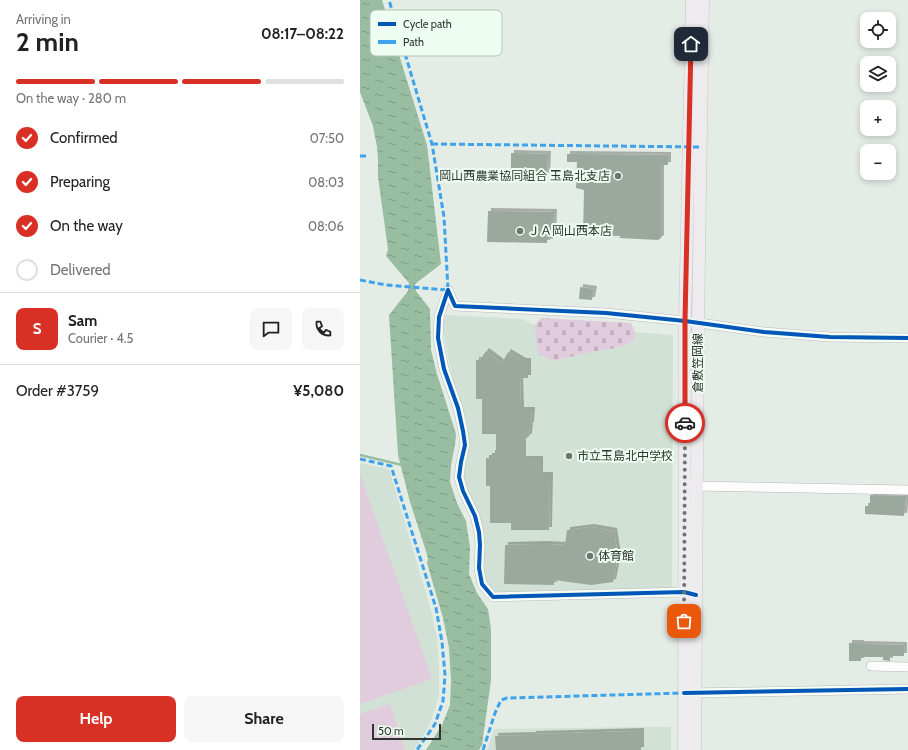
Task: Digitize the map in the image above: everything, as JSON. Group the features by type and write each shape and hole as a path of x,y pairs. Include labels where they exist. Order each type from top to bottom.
{"main road":[{"name":"倉敷笠岡線","path":"692,0 685,321 684,592 695,750"},
{"name":"倉敷笠岡線","path":"684,750 690,693 696,595 703,0"}],"street":[{"path":"696,595 684,592 493,597 482,584 479,568 479,532 475,516 463,491 459,476 464,445 463,431 458,408 444,369 438,338 439,316 448,290 455,306 606,314 685,321 764,332 830,337 908,338"},
{"path":"685,486 908,490"},
{"path":"871,666 908,667"},
{"path":"690,693 908,689"}],"shaded area":[{"name":"市立玉島北中学校","path":"446,315 522,319 535,325 536,343 592,352 622,347 634,340 635,332 673,335 672,588 497,594 487,584 464,484 463,473 467,450 468,427 453,382 442,326"},
{"path":"360,463 389,469 431,610 437,638 439,694 428,728 414,750 360,750"},
{"path":"671,727 671,750 487,750 494,729"}],"green space":[{"path":"541,318 631,323 635,332 634,340 622,347 553,361 539,354 536,343 535,325"},
{"path":"360,474 432,679 360,704"},
{"path":"390,704 405,749 360,750 360,714"}],"water":[{"path":"360,0 382,0 385,10 370,10 370,56 399,56 427,145 441,264 415,284 416,291 430,309 431,350 456,434 450,482 457,503 466,521 470,548 469,574 477,593 488,609 491,629 491,680 482,745 479,750 426,750 442,725 450,705 451,680 449,648 443,618 427,563 428,559 426,551 410,502 398,455 389,315 408,291 409,283 386,256 388,249 378,177 377,147 373,126 360,92"}],"building":[{"path":"511,153 548,154 547,176 511,175"},
{"path":"567,154 668,155 668,165 661,165 661,238 658,240 619,238 621,236 583,235 584,190 576,188 577,162 567,162"},
{"name":"ＪＡ岡山西本店","path":"488,211 554,212 553,239 547,238 547,243 487,242"},
{"path":"580,287 594,289 592,300 579,299"},
{"path":"486,351 502,363 508,352 523,361 528,361 528,378 520,378 521,410 532,410 529,436 523,441 523,459 540,459 540,475 550,475 549,530 511,530 511,523 490,523 490,486 486,486 486,458 492,458 492,453 496,453 496,434 482,434 482,399 476,399 476,360 480,360"},
{"path":"870,495 906,496 904,516 865,514 865,506 870,506"},
{"path":"591,527 614,531 618,557 613,582 591,585 554,580 554,585 504,584 505,545 565,545 567,530"},
{"path":"849,643 904,645 904,656 890,656 890,661 883,660 883,657 861,657 861,661 849,661"},
{"path":"641,731 641,750 496,750 495,736"}],"waterway":[{"path":"360,455 402,465"}],"marked path":[{"path":"389,0 392,10"},
{"path":"360,280 386,285 448,290 444,217 432,144 406,56"},
{"path":"432,144 700,147"},
{"path":"360,156 366,156"},
{"path":"360,459 391,466 436,608 442,642 445,675 443,701 435,724 417,750"},
{"path":"483,750 495,713 501,700 507,698 684,693"}],"cycle path":[{"path":"448,290 439,317 438,338 444,369 458,408 463,431 465,445 459,477 463,491 475,516 479,532 479,568 482,584 493,597 684,592 696,595"},
{"path":"448,290 455,306 606,313 685,321 764,332 830,337 908,338"},
{"path":"684,693 908,689"}],"way so far":[{"path":"684,621 685,423"}],"place":[{"name":"岡山西農業協同組合 玉島北支店","path":"618,176"},
{"name":"ＪＡ岡山西本店","path":"520,231"},
{"name":"市立玉島北中学校","path":"569,456"},
{"name":"体育館","path":"590,556"}],"route":[{"path":"685,423 685,321 691,44"}]}
